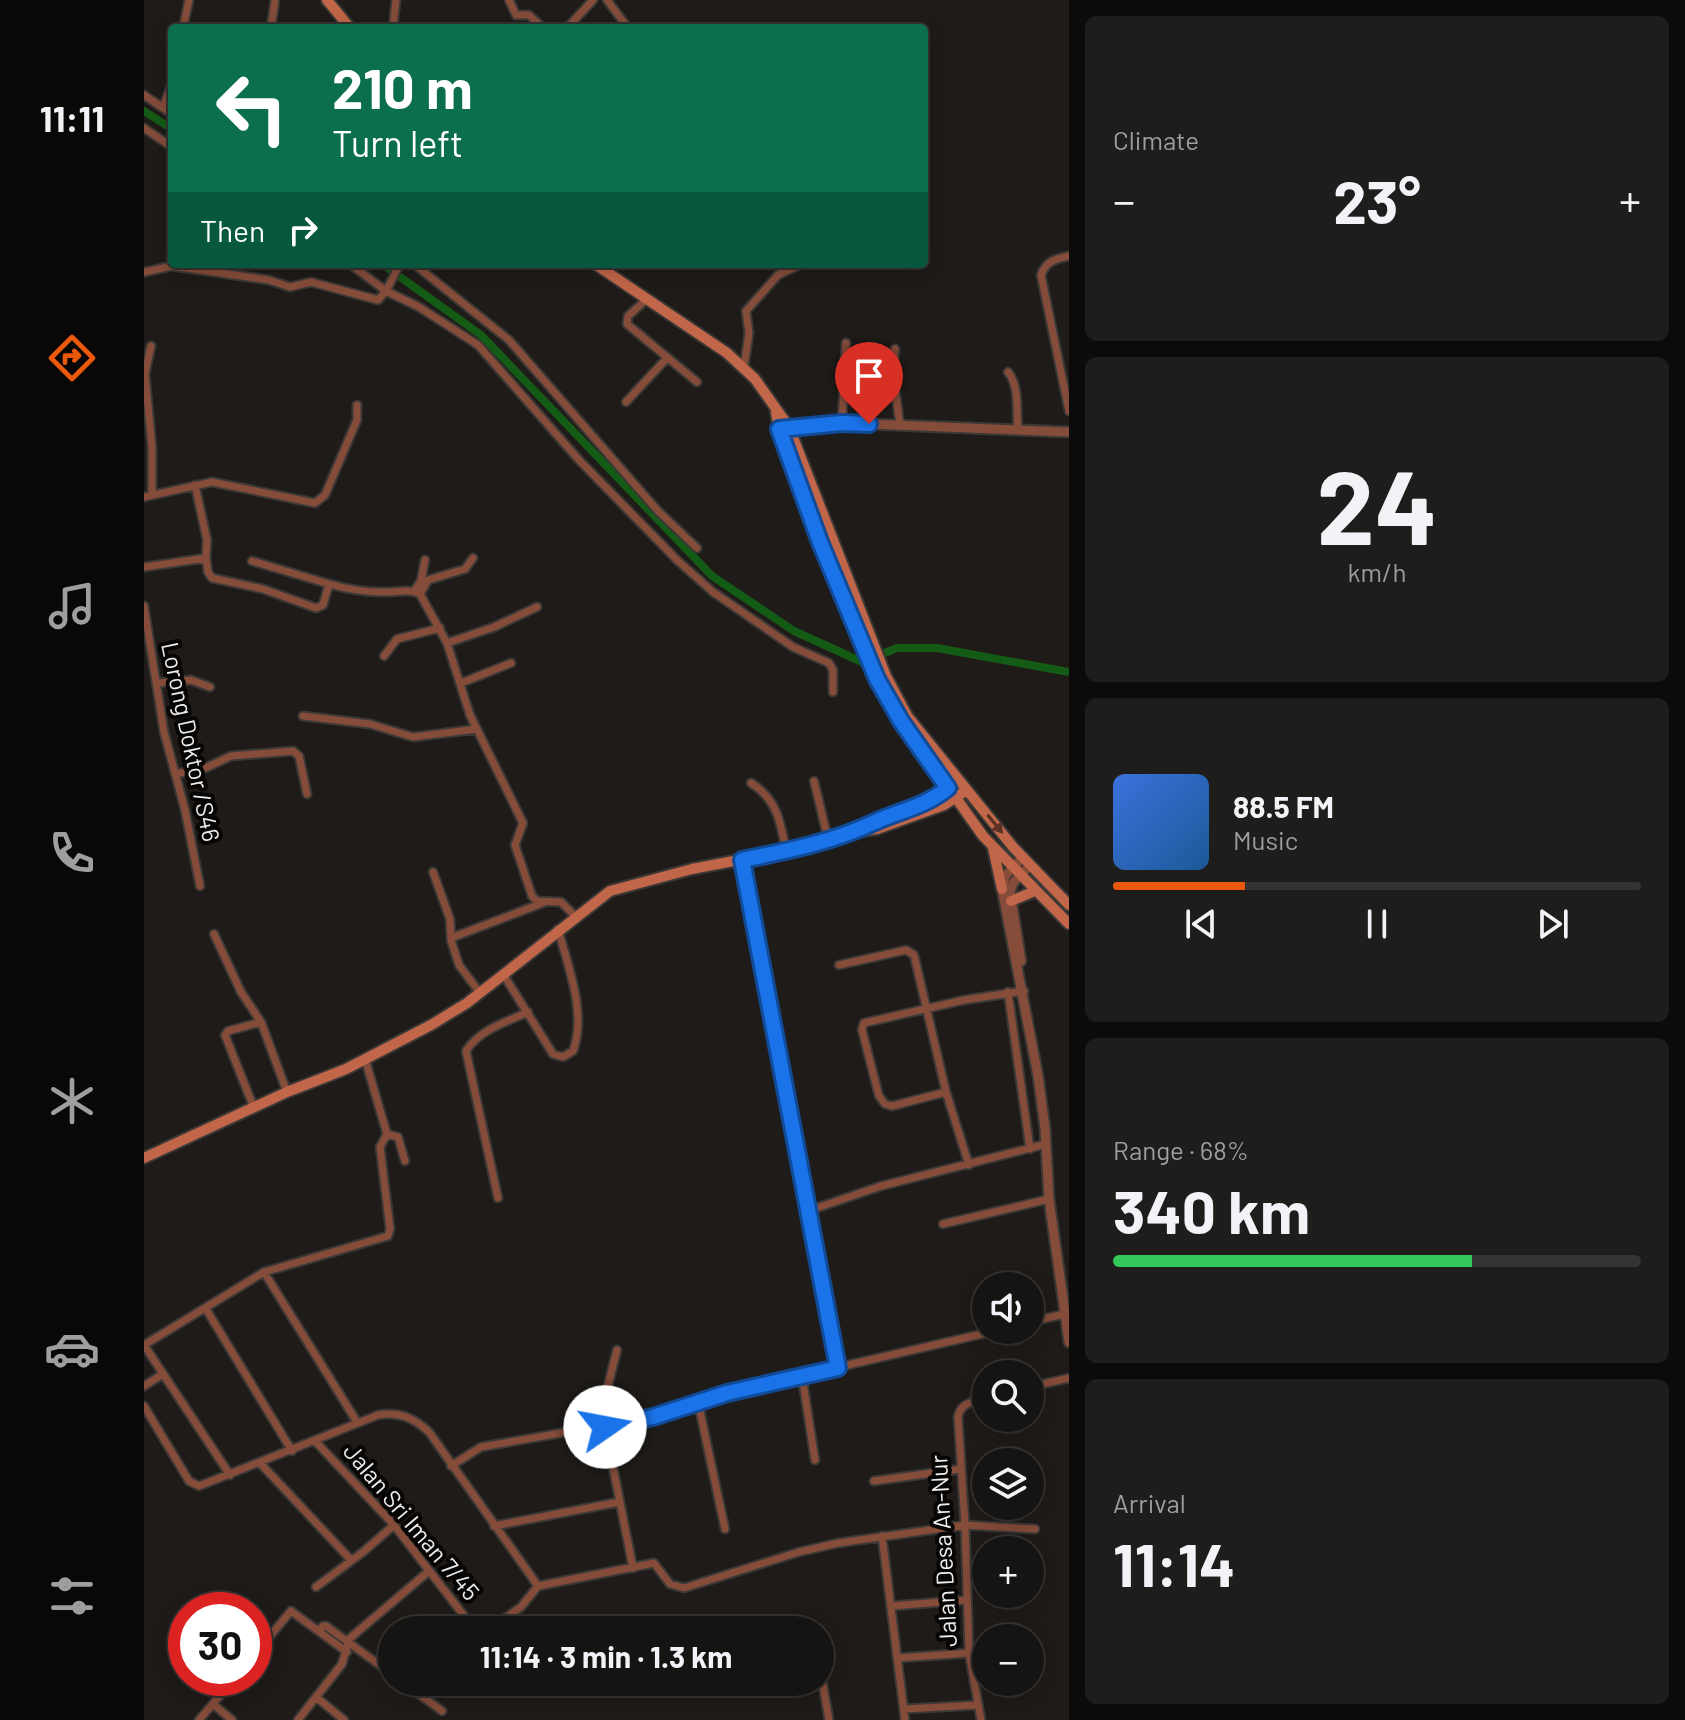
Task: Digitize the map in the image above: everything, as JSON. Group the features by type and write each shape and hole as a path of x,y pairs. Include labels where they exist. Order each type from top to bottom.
{"main road":[{"path":"327,0 347,24"},
{"path":"601,268 744,367 775,410 784,428 820,542 901,721 992,845 1069,924"},
{"path":"879,675 958,780 1069,905"},
{"path":"861,831 874,822 925,804 958,780"},
{"path":"144,1158 365,1059 431,1025 480,993 610,891 877,829 944,805 967,790"},
{"path":"992,845 1002,889"},
{"path":"1011,901 1035,891"}],"street":[{"path":"184,24 189,0"},
{"path":"272,24 275,0"},
{"path":"393,24 396,0"},
{"path":"509,0 516,15 529,15 539,24"},
{"path":"571,24 593,0"},
{"path":"607,0 625,24"},
{"path":"144,95 168,111"},
{"path":"163,108 168,95"},
{"path":"144,128 168,144"},
{"path":"1069,256 1044,266 1041,275 1069,411"},
{"path":"144,272 168,267"},
{"path":"186,268 269,280 290,287 311,282 378,300 398,268"},
{"path":"356,268 478,345 589,471 678,561 713,592 793,647 829,663 833,670 833,692"},
{"path":"419,268 509,340 658,511 697,548"},
{"path":"744,367 749,333 746,311 778,275 793,268"},
{"path":"647,299 626,321 697,382"},
{"path":"842,423 846,343"},
{"path":"151,346 145,374 152,447 148,496 195,485 225,483 315,503 322,500 357,420 357,405"},
{"path":"895,349 893,374 900,425"},
{"path":"626,402 667,358"},
{"path":"1008,372 1014,380 1018,430"},
{"path":"784,428 842,423 1069,432"},
{"path":"195,485 207,540 208,572 212,578 263,589 316,608 323,605 329,584"},
{"path":"144,567 206,558"},
{"path":"252,561 351,590 385,593 417,592 428,580 465,569 473,558"},
{"path":"417,592 425,560"},
{"path":"417,592 447,643 477,729 523,823 515,845 532,896 537,901 561,902 575,916"},
{"name":"Lorong Doktor /S46","path":"144,606 164,732 200,886"},
{"path":"447,643 494,627 537,607"},
{"path":"384,656 397,639 440,628"},
{"path":"461,683 511,663"},
{"path":"158,683 191,680 210,687"},
{"path":"303,716 370,724 413,737 477,729"},
{"path":"175,774 203,769 231,756 293,751 299,756 307,794"},
{"path":"814,781 828,839"},
{"path":"751,783 770,798 780,817 786,851"},
{"path":"742,860 838,1368"},
{"path":"1023,991 1002,889 1027,861"},
{"path":"1016,871 1011,901 1035,1058 1046,1144 1049,1199 1069,1342"},
{"path":"433,872 450,919 451,938 459,965 480,993"},
{"path":"451,938 547,901"},
{"path":"503,974 553,1054 563,1057 573,1051 579,1028 572,983 558,929"},
{"path":"214,934 237,984 261,1022 287,1092"},
{"path":"839,965 909,951 916,958 946,1092 969,1165"},
{"path":"946,1092 894,1106 885,1104 879,1097 862,1024 868,1020 1023,991"},
{"path":"1008,992 1030,1149"},
{"path":"498,1198 466,1051 471,1042 483,1033 528,1012"},
{"path":"254,1108 225,1035 228,1031 261,1022"},
{"path":"1014,1033 1030,1032"},
{"path":"1018,1062 1035,1058"},
{"path":"230,1475 144,1345 264,1272 388,1236 390,1229 380,1147 387,1134 365,1059"},
{"path":"387,1134 398,1137 405,1161"},
{"path":"808,1211 881,1186 1046,1144"},
{"path":"943,1224 1049,1199"},
{"path":"264,1272 357,1422"},
{"path":"206,1309 292,1451"},
{"path":"1044,1319 1064,1314"},
{"path":"451,1466 481,1447 653,1417 698,1402 972,1336"},
{"path":"617,1350 606,1393 605,1427 633,1568"},
{"path":"144,1386 163,1374"},
{"path":"802,1376 815,1460"},
{"path":"1044,1384 1069,1378"},
{"path":"698,1402 725,1529"},
{"name":"Jalan Desa An-Nur","path":"972,1402 965,1404 959,1412 969,1653 981,1720"},
{"path":"144,1406 192,1483 203,1485 357,1422 390,1413 411,1418 429,1432 538,1586"},
{"name":"Jalan Sri Iman 7/45","path":"315,1441 394,1525 464,1616"},
{"path":"260,1463 351,1560"},
{"path":"874,1481 961,1469"},
{"path":"494,1526 619,1502"},
{"path":"316,1587 394,1525"},
{"path":"508,1616 521,1607 538,1586 654,1563 670,1584 684,1588 799,1552 882,1536 965,1525 1035,1529"},
{"path":"882,1536 905,1720"},
{"path":"298,1720 342,1664 348,1641 429,1571"},
{"path":"891,1606 967,1600"},
{"path":"272,1634 291,1611 347,1652"},
{"path":"319,1631 326,1626 378,1664"},
{"path":"897,1658 969,1653"},
{"path":"199,1720 220,1696"},
{"path":"422,1696 442,1711"},
{"path":"825,1696 829,1720"},
{"path":"316,1697 344,1720"},
{"path":"213,1704 232,1720"},
{"path":"904,1709 978,1705"}],"waterway":[{"path":"144,111 168,126"},
{"path":"388,268 481,335 712,576 794,631 862,662 897,648 937,648 1069,672"}],"route":[{"path":"605,1427 653,1417 727,1393 838,1368 742,860 861,831 874,822 925,804 948,788 888,702 877,679 820,542 779,429 842,423 869,424"}]}
